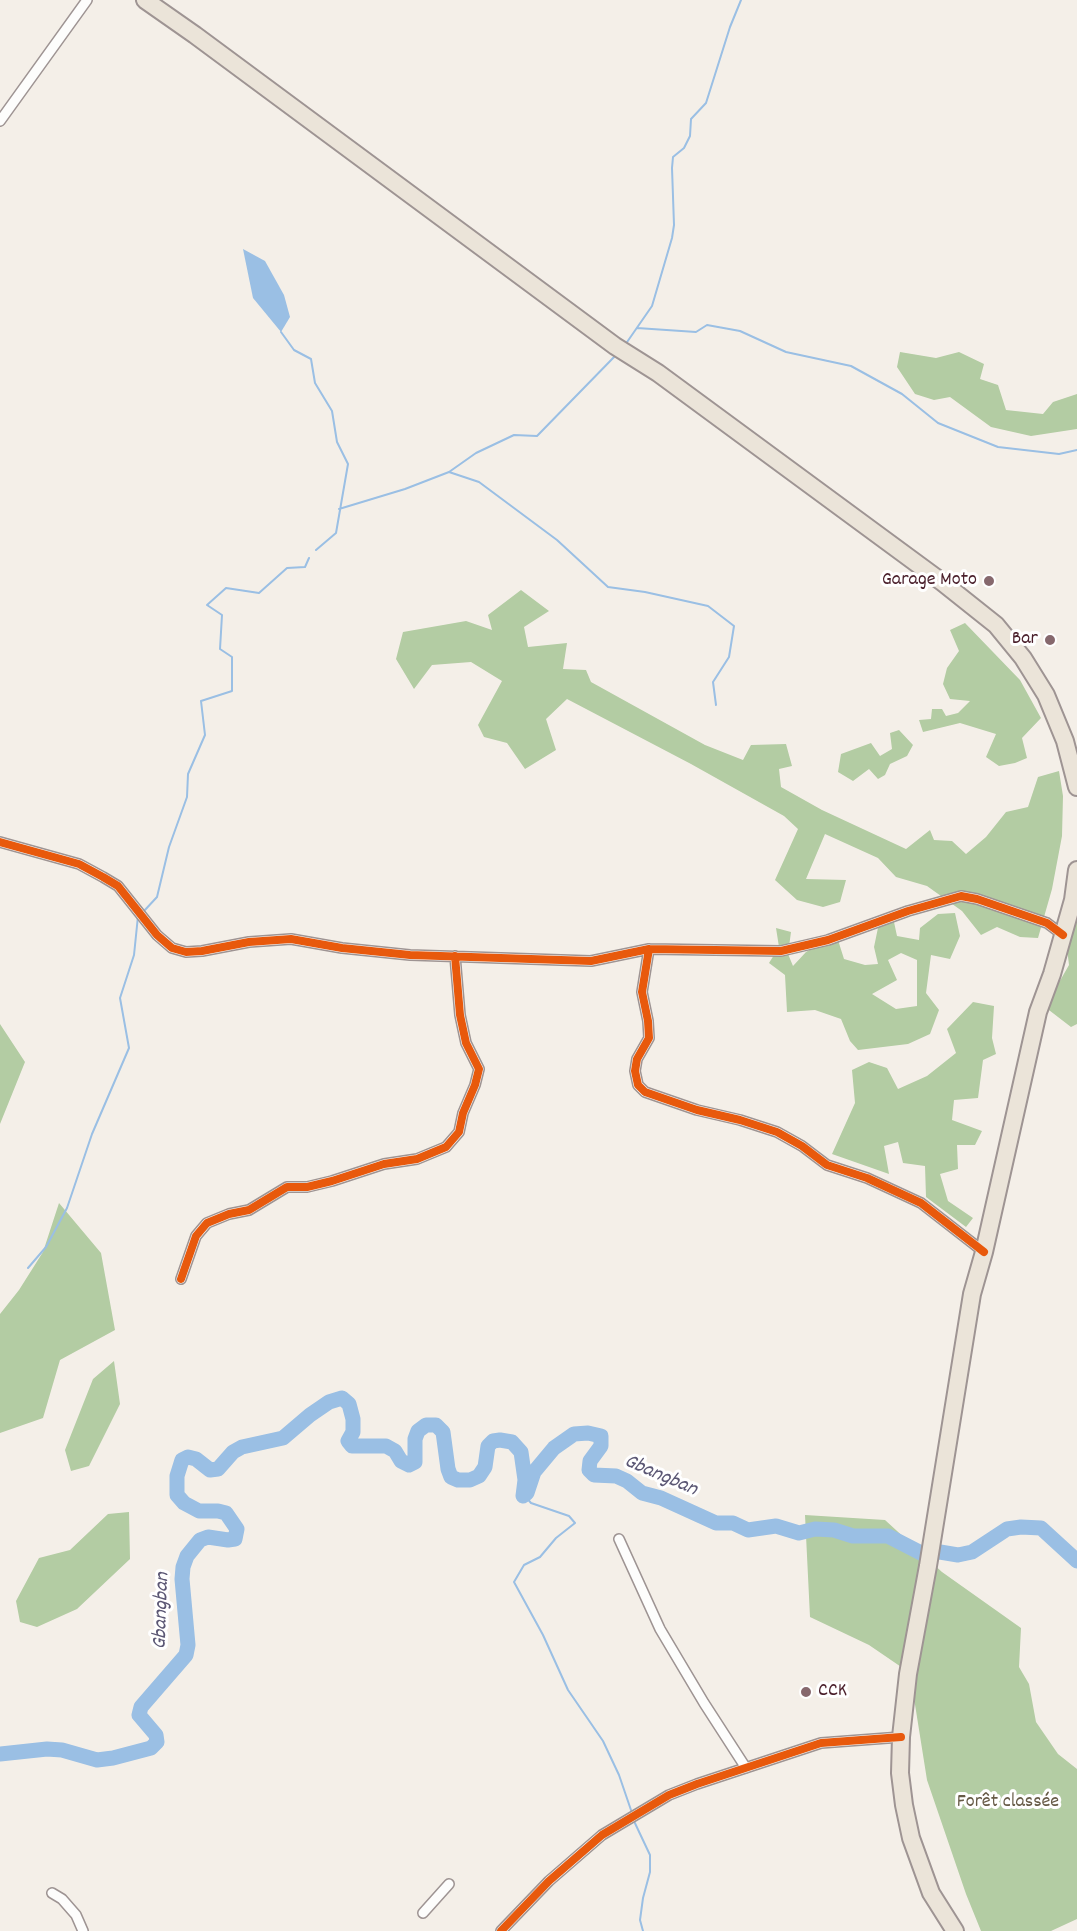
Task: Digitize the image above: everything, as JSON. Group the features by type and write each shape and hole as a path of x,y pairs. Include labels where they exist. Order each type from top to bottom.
{"highway":[{"path":"145,0 615,346 686,394 942,582 996,626 1023,658 1046,695 1065,741 1077,787"},
{"path":"955,1931 931,1893 911,1838 904,1805 900,1773 901,1737 908,1674 972,1294 984,1252 1038,1012 1072,900 1077,870"}],"street":[{"path":"0,121 87,0"},
{"path":"0,842 79,864 103,877 118,886 157,935 172,948 186,952 249,942 291,939 342,948 410,955 591,961 649,949 781,951 828,940 908,911 961,896 977,899 1047,923 1062,935"},
{"path":"649,949 642,992 649,1038 637,1059 634,1071 638,1085 645,1092 697,1110 777,1132 802,1146 827,1165 867,1178 921,1203 984,1252"},
{"path":"181,1279 196,1236 207,1223 229,1214 249,1210 287,1188 307,1187 384,1164 417,1159 446,1147 459,1132 463,1113 476,1085 479,1069 466,1043 460,1015 455,956"},
{"path":"618,1539 660,1629 746,1768"},
{"path":"501,1931 549,1881 602,1835 669,1795 821,1743 901,1737"},
{"path":"423,1913 449,1884"},
{"path":"52,1893 69,1907 83,1931"}],"green space":[{"path":"900,352 936,358 959,352 984,364 980,379 998,385 1006,410 1043,414 1053,402 1077,394 1077,429 1031,436 991,427 950,397 934,400 915,394 897,367"},
{"path":"521,590 549,611 524,627 528,647 567,643 563,669 586,670 591,682 705,745 743,760 751,745 786,744 792,766 779,769 781,787 822,810 906,849 930,830 934,840 952,841 966,854 986,837 1006,812 1028,807 1038,777 1059,771 1063,796 1062,836 1052,889 1038,938 1020,937 997,927 981,935 962,911 927,886 896,877 878,858 825,834 806,879 846,880 840,902 823,907 797,900 775,880 798,829 784,816 567,699 546,719 556,750 525,769 507,743 484,737 478,725 502,681 471,662 432,665 414,689 396,659 403,632 466,621 492,630 488,615"},
{"path":"965,623 1020,680 1041,718 1022,738 1027,758 1015,763 999,766 986,757 996,734 960,723 923,732 919,720 931,719 932,709 942,709 946,716 958,713 970,701 950,699 943,684 947,668 959,651 950,630"},
{"path":"899,730 913,745 907,756 890,764 885,775 878,779 869,769 853,781 838,772 841,754 871,743 880,756 892,749 890,733"},
{"path":"955,913 960,936 950,959 931,955 926,993 939,1010 930,1034 908,1044 858,1050 850,1041 841,1019 815,1010 787,1012 785,975 769,963 779,947 776,928 791,932 788,954 793,966 806,952 828,940 838,940 844,959 865,965 878,964 874,947 879,923 894,922 897,936 919,940 920,928 938,914","holes":["901,953 917,960 917,1006 896,1009 872,994 897,980 888,960"]},
{"path":"1077,915 1077,1024 1071,1027 1045,1007 1069,965 1066,940"},
{"path":"973,1002 994,1006 992,1038 996,1054 983,1060 978,1098 954,1100 952,1120 982,1131 975,1145 957,1145 958,1169 940,1174 948,1201 973,1218 966,1227 926,1197 925,1166 903,1163 898,1142 884,1146 889,1174 832,1154 855,1103 852,1070 869,1062 887,1068 898,1089 927,1076 956,1053 947,1029"},
{"path":"0,1024 25,1062 0,1124"},
{"path":"59,1203 101,1253 115,1330 60,1360 43,1418 0,1433 0,1314 19,1290 43,1252"},
{"path":"114,1361 120,1404 89,1466 71,1471 65,1450 93,1379"},
{"path":"129,1512 130,1559 77,1609 37,1627 20,1622 16,1601 39,1558 70,1550 108,1514"},
{"name":"Forêt classée","path":"805,1515 885,1520 942,1572 1021,1628 1019,1667 1029,1684 1036,1722 1058,1754 1077,1769 1077,1919 1051,1931 981,1931 927,1780 910,1673 869,1645 810,1617"}],"water":[{"path":"243,249 265,261 284,295 290,317 281,332 253,298"}],"waterway":[{"path":"625,345 652,306 672,238 674,225 673,157 684,148 690,136 691,119 706,103 741,0"},
{"path":"637,328 696,332 707,325 740,331 786,352 851,366 902,394 938,423 998,447 1059,454 1077,450"},
{"path":"281,332 294,350 311,359 315,383 332,411 337,442 348,464 336,533 316,550"},
{"path":"339,509 405,489 449,472 476,453 514,435 537,436 617,354"},
{"path":"449,472 479,482 557,540 608,587 645,592 708,606 734,626 729,657 713,682 716,705"},
{"path":"144,911 157,897 169,847 187,797 188,774 205,735 201,701 232,691 232,657 220,649 222,615 207,605 226,588 259,593 287,568 305,567 309,558"},
{"path":"28,1268 46,1247 67,1208 92,1134 129,1048 120,998 134,955 138,916"},
{"name":"Gbangban","path":"0,1754 47,1749 62,1750 97,1760 151,1748 157,1742 156,1735 139,1715 141,1707 186,1655 188,1645 182,1579 187,1556 200,1540 208,1537 235,1539 237,1529 226,1513 199,1511 184,1503 177,1495 177,1476 182,1460 188,1457 196,1459 210,1470 218,1469 233,1452 242,1447 283,1438 329,1402 342,1398 349,1404 353,1419 353,1432 348,1441 352,1446 386,1446 395,1451 401,1461 409,1465 415,1462 415,1439 418,1431 426,1425 436,1425 443,1432 451,1477 458,1480 470,1480 479,1476 485,1467 488,1446 493,1441 512,1442 521,1452 525,1480 523,1496 527,1493 534,1472 554,1448 574,1434 588,1433 601,1436 601,1446 590,1461 589,1470 594,1475 616,1476 627,1481 642,1493 661,1498 716,1523 733,1523 748,1530 776,1526 799,1533 815,1529 834,1530 853,1536 888,1536 921,1553 940,1552 958,1555 972,1552 1007,1529 1041,1528 1077,1561"},
{"path":"525,1496 531,1503 569,1516 575,1523 556,1538 540,1557 524,1565 514,1582 543,1635 568,1690 603,1741 619,1775 632,1813"},
{"path":"633,1819 650,1855 650,1872 640,1920 643,1931"}],"cycle path":[{"path":"0,842 79,864 103,877 118,886 157,935 172,948 186,952 249,942 291,939 342,948 410,955 591,961 649,949 781,951 828,940 908,911 961,896 977,899 1047,923 1063,935"},
{"path":"649,949 642,992 649,1038 637,1059 635,1071 638,1085 645,1092 697,1110 777,1132 802,1146 827,1165 867,1178 921,1203 984,1252"},
{"path":"181,1279 196,1236 207,1223 229,1214 249,1210 287,1187 307,1187 384,1164 417,1159 446,1147 459,1132 463,1113 479,1069 466,1043 460,1015 455,956"},
{"path":"501,1931 549,1881 602,1835 669,1795 821,1743 901,1737"}],"place":[{"name":"Garage Moto","path":"989,581"},
{"name":"Bar","path":"1050,640"},
{"name":"CCK","path":"806,1692"}]}
